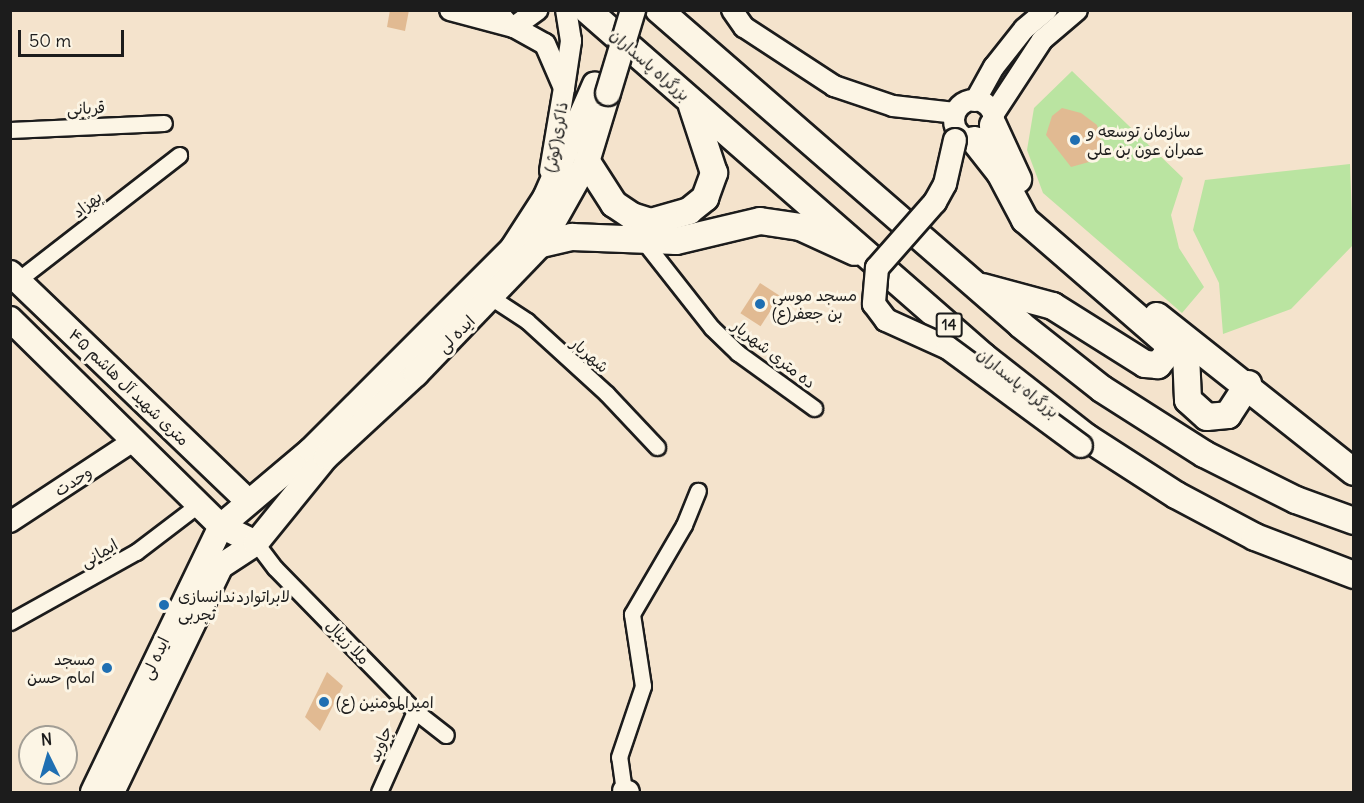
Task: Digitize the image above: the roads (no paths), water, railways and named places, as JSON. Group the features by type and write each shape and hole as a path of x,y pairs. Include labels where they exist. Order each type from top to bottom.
{"highway":[{"name":"بزرگراه پاسداران","path":"587,10 881,264 984,357 1114,455 1255,537 1353,576"},
{"path":"659,10 977,285 1102,389 1204,454 1296,500 1353,521"},
{"path":"682,10 717,59"},
{"path":"587,162 614,204 632,216 651,222 689,211 705,198 714,172 707,140 689,100"},
{"path":"971,128 1000,172 1025,220 1166,342 1186,354 1188,400 1207,417 1228,415 1248,384"},
{"path":"971,128 1033,204 1149,310 1248,384 1353,472"},
{"path":"541,243 572,237 645,243 760,221 800,227 881,264"},
{"path":"977,285 1053,306 1145,364 1158,365 1168,353 1166,342"}],"main road":[{"path":"602,89 617,10"},
{"path":"602,89 633,10"},
{"name":"ایده لی","path":"256,543 326,457 492,298 541,243 587,162 602,89"},
{"name":"ایده لی","path":"221,526 247,500 311,450 429,336 512,249 545,198 602,89"},
{"path":"971,128 935,202 877,268 874,304 886,320 948,348 1081,446 1114,455"},
{"name":"۴۵ متری شهید آل هاشم","path":"14,277 247,500"},
{"name":"۴۵ متری شهید آل هاشم","path":"10,320 221,526 256,543"},
{"path":"247,500 256,543"},
{"name":"ایده لى","path":"93,792 202,558 221,526"},
{"name":"ایده لى","path":"112,792 221,566 256,543"}],"street":[{"name":"ذاکری(کوثر)","path":"450,10 514,27 545,44 564,88 545,198"},
{"path":"499,10 514,27 537,10"},
{"path":"564,88 571,41 566,10"},
{"path":"732,10 744,27 834,86 893,106 971,128"},
{"path":"971,128 975,101 994,67 1024,29 1047,10"},
{"path":"971,128 1042,40 1077,10"},
{"name":"قربانی","path":"10,130 164,123"},
{"name":"بهزاد","path":"14,277 179,155"},
{"name":"ده متری شهریار","path":"645,243 730,344 814,408"},
{"name":"شهریار","path":"492,298 518,314 607,393 657,447"},
{"name":"وحدت","path":"10,522 135,440"},
{"path":"626,792 619,757 643,686 632,614 684,525 698,491"},
{"name":"ایمانی","path":"10,622 136,552 199,504"},
{"name":"ملا زینال","path":"256,543 274,568 415,711 446,735"},
{"name":"جاوید","path":"379,792 415,711"}],"place":[{"name":"سازمان توسعه و عمران عون بن علی","path":"1075,140"},
{"name":"مسجد موسی بن جعفر(ع)","path":"760,304"},
{"name":"لابراتواردندانسازی تجربی","path":"164,605"},
{"name":"مسجد امام حسن","path":"107,668"},
{"name":"امیرالمومنین (ع)","path":"324,702"}]}
